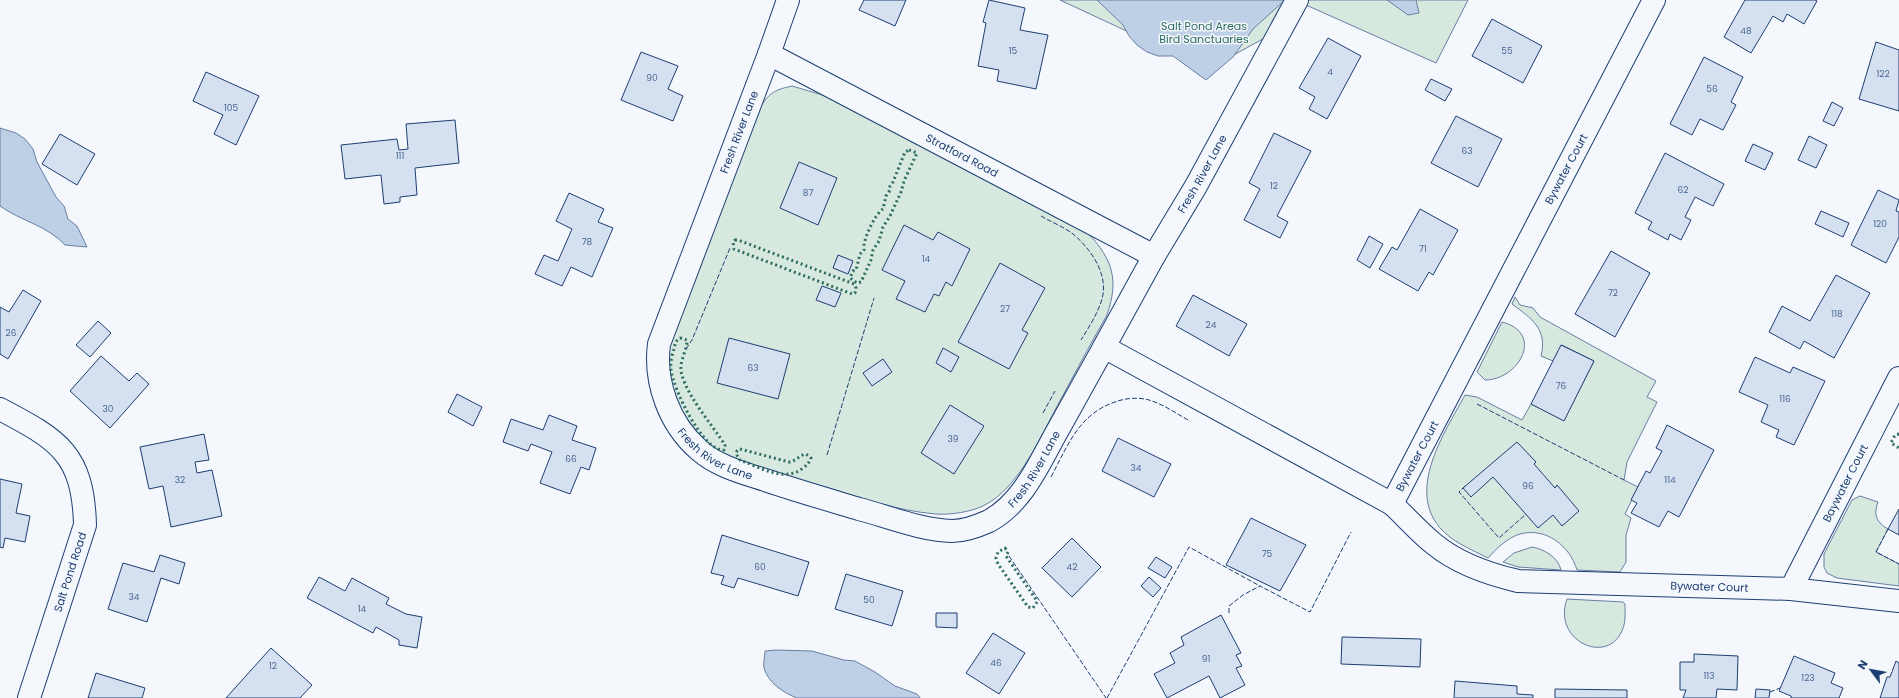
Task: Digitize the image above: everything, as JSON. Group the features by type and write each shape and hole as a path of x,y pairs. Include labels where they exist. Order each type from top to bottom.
{"street":[{"name":"Fresh River Lane","path":"788,0 659,344 656,361 664,397 672,415 684,433 698,449 715,462 807,494 924,527 953,531 974,528 990,520 1005,509 1024,488 1154,256 1196,186 1297,0"},
{"name":"Bywater Court","path":"1654,0 1392,504 1434,545 1453,557 1474,568 1518,581 1791,589 1899,601"},
{"name":"Stratford Road","path":"769,54 1154,256"},
{"path":"1104,347 1392,504"},
{"name":"Baywater Court","path":"1791,589 1899,378"},
{"name":"Salt Pond Road","path":"0,409 54,441 67,454 77,471 85,502 85,525 29,698"}],"green space":[{"name":"Salt Pond Areas Bird Sanctuaries","path":"1060,0 1468,0 1436,63 1306,5 1261,40 1208,69"},
{"path":"792,86 826,96 1088,233 1103,252 1108,262 1113,281 1113,291 1107,315 1029,458 1008,486 996,498 983,506 972,510 942,514 908,510 880,504 825,487 764,471 733,459 709,444 693,427 679,405 670,381 668,370 668,353 672,339 758,111 765,100 776,91"},
{"path":"1515,297 1520,305 1533,308 1540,317 1656,381 1647,397 1657,402 1627,462 1624,480 1638,487 1625,514 1631,518 1626,535 1626,562 1620,572 1577,570 1574,561 1563,546 1556,540 1539,533 1520,534 1515,536 1502,544 1488,558 1453,539 1443,531 1432,515 1427,498 1428,481 1432,462 1439,444 1465,395 1477,397 1522,420 1531,404 1564,420 1594,361 1562,345 1553,361 1541,356 1543,347 1540,331 1526,314 1512,304"},
{"path":"1502,322 1515,328 1522,336 1524,345 1522,355 1517,365 1508,372 1497,378 1485,380 1477,372"},
{"path":"1860,496 1878,502 1876,511 1877,518 1881,524 1888,529 1876,552 1899,564 1899,586 1837,578 1827,573 1824,567 1824,554 1852,500"},
{"path":"1532,547 1550,554 1557,561 1561,570 1518,567 1503,562 1514,553"},
{"path":"1567,599 1623,602 1625,604 1625,618 1622,631 1614,641 1605,647 1594,647 1583,644 1574,636 1567,626 1564,614"}],"water":[{"path":"1097,0 1285,0 1253,29 1233,57 1206,80 1173,56 1158,56 1147,52 1137,45 1129,36 1123,25"},
{"path":"1387,0 1416,0 1419,13 1408,15"},
{"path":"0,128 16,133 25,139 33,149 37,162 56,197 64,206 68,219 77,226 87,247 65,245 51,233 0,206"},
{"path":"765,651 812,651 844,660 855,661 875,672 895,686 917,694 920,698 797,698 777,687 766,673 764,668"}],"building":[{"path":"864,0 906,0 895,26 859,10"},
{"path":"989,0 1025,8 1020,30 1048,35 1036,89 997,81 999,70 978,66 986,23 983,22"},
{"path":"1745,0 1817,1 1804,24 1787,14 1783,22 1773,16 1751,53 1724,37"},
{"path":"1492,19 1542,46 1523,83 1472,56"},
{"path":"1328,38 1361,56 1327,119 1309,109 1315,97 1299,88"},
{"path":"1876,42 1899,50 1899,111 1859,99"},
{"path":"641,52 678,66 668,89 683,96 673,121 621,100"},
{"path":"1704,57 1743,77 1731,102 1736,105 1723,130 1700,119 1692,135 1670,124"},
{"path":"206,72 259,96 236,145 214,134 223,115 193,101"},
{"path":"1431,79 1452,89 1445,101 1425,90"},
{"path":"1832,102 1843,108 1834,126 1823,121"},
{"path":"1456,116 1502,139 1478,187 1431,163"},
{"path":"455,120 459,163 415,168 417,195 400,197 400,202 384,204 381,175 345,179 341,145 397,139 399,150 408,149 406,124"},
{"path":"1274,133 1311,151 1277,216 1288,222 1280,238 1244,220 1260,189 1249,183"},
{"path":"60,134 95,154 77,185 42,164"},
{"path":"1809,136 1827,145 1816,168 1798,160"},
{"path":"1753,144 1773,153 1765,170 1745,161"},
{"path":"1665,153 1724,184 1713,206 1695,197 1685,217 1691,220 1681,240 1670,234 1668,240 1648,229 1652,222 1635,213"},
{"path":"799,162 837,178 818,225 780,208"},
{"path":"1878,190 1899,200 1896,211 1899,212 1899,237 1886,263 1851,245"},
{"path":"569,193 604,209 598,222 613,228 592,277 571,267 562,286 535,274 544,255 558,261 572,229 556,221"},
{"path":"1420,209 1458,230 1433,275 1429,272 1418,291 1379,269 1392,247 1397,250"},
{"path":"1821,211 1849,223 1843,237 1815,224"},
{"path":"904,225 933,240 938,232 970,249 952,286 946,282 939,296 934,294 925,312 896,299 905,281 882,270"},
{"path":"1369,236 1383,244 1370,268 1357,260"},
{"path":"1611,251 1650,273 1615,337 1575,314"},
{"path":"838,255 853,261 848,274 833,268"},
{"path":"1000,263 1045,288 1022,330 1028,333 1009,369 958,342"},
{"path":"1836,275 1870,293 1834,358 1804,341 1800,349 1769,332 1782,306 1810,321"},
{"path":"822,286 841,293 835,307 816,300"},
{"path":"23,290 41,301 8,359 0,354 0,307 9,312"},
{"path":"1193,295 1247,324 1229,356 1176,326"},
{"path":"98,321 111,333 90,357 76,345"},
{"path":"729,338 790,354 778,399 717,383"},
{"path":"1561,345 1594,361 1564,421 1531,404"},
{"path":"943,348 959,357 951,372 936,363"},
{"path":"101,356 129,381 137,373 149,384 110,428 70,391"},
{"path":"1755,357 1790,373 1793,367 1825,381 1794,445 1776,437 1779,430 1761,422 1768,405 1739,392"},
{"path":"883,359 892,372 872,386 863,373"},
{"path":"457,394 482,407 473,426 448,412"},
{"path":"950,405 984,426 954,474 921,453"},
{"path":"549,415 577,426 572,440 596,448 589,470 581,467 570,494 540,483 552,452 531,444 528,451 503,442 511,419 543,430"},
{"path":"1667,425 1714,450 1679,517 1668,511 1659,527 1631,513 1637,503 1631,500 1646,471 1650,473 1662,451 1656,448"},
{"path":"204,434 209,460 195,462 197,473 212,470 222,516 171,527 163,486 149,489 140,447"},
{"path":"1118,438 1171,464 1154,497 1102,471"},
{"path":"1517,442 1536,462 1534,464 1555,488 1557,485 1579,511 1562,526 1553,515 1538,528 1493,477 1471,497 1463,488"},
{"path":"0,479 22,484 16,513 30,516 25,542 5,538 3,548 0,547"},
{"path":"1899,509 1899,535 1888,529"},
{"path":"1251,518 1306,545 1280,591 1226,565"},
{"path":"722,535 809,562 798,596 738,578 734,588 721,584 724,576 711,573"},
{"path":"1072,538 1101,567 1072,597 1042,568"},
{"path":"160,555 185,563 179,584 161,578 147,622 108,609 123,563 154,572"},
{"path":"1156,557 1172,567 1165,578 1148,568"},
{"path":"846,574 903,591 892,626 835,609"},
{"path":"319,577 345,591 352,578 389,598 386,604 406,614 422,617 417,648 399,645 399,640 376,627 373,633 307,598"},
{"path":"1149,577 1161,588 1153,597 1141,586"},
{"path":"936,613 957,613 957,628 936,627"},
{"path":"1221,615 1241,653 1236,655 1242,666 1236,668 1245,685 1220,698 1209,676 1167,698 1154,674 1175,663 1170,653 1184,645 1181,637"},
{"path":"993,633 1025,653 999,694 966,673"},
{"path":"1342,637 1421,639 1420,667 1341,664"},
{"path":"271,648 312,685 300,698 226,698"},
{"path":"1694,654 1738,656 1737,690 1717,689 1716,698 1683,698 1686,690 1680,690 1680,662 1694,662"},
{"path":"1794,656 1835,673 1831,683 1843,688 1839,698 1791,698 1791,696 1779,691"},
{"path":"1896,661 1899,663 1899,698 1880,698 1887,677 1890,677"},
{"path":"96,673 145,688 142,698 88,698"},
{"path":"1455,681 1517,686 1517,694 1533,695 1533,698 1454,698"},
{"path":"1555,689 1627,690 1627,698 1555,698"},
{"path":"1756,689 1770,690 1769,698 1755,698"}],"hedge":[{"path":"909,150 917,153 890,216 883,227 879,241 873,250 871,260 861,282 857,283 850,278 853,271 856,270 860,254 864,250 867,234 876,216 883,209 890,186 905,152 909,150"},
{"path":"735,240 854,284 856,288 855,293 852,294 734,249 733,242 735,240"},
{"path":"680,338 687,340 681,366 685,385 698,407 725,445 724,450 716,448 707,441 690,418 677,390 673,379 671,365 675,344 680,338"},
{"path":"1899,434 1895,435 1891,443 1899,448"},
{"path":"740,449 789,462 806,454 811,458 807,465 796,472 780,474 764,470 740,460 736,454 740,449"},
{"path":"1005,548 1008,552 1006,556 1037,602 1033,608 1028,607 998,564 996,558 998,552 1005,548"}],"fence":[{"path":"1041,216 1069,231 1080,240 1092,255 1101,272 1104,290 1102,299 1096,315 1081,340"},
{"path":"686,349 692,340 730,248"},
{"path":"827,455 874,298"},
{"path":"1043,413 1055,391"},
{"path":"1051,477 1069,442 1083,423 1092,414 1115,402 1132,398 1149,400 1190,421"},
{"path":"1477,404 1624,480"},
{"path":"1465,486 1459,492 1499,538 1526,514"},
{"path":"1888,529 1876,552 1899,564"},
{"path":"1229,613 1229,606 1243,595 1260,586 1310,612 1351,532"},
{"path":"1107,698 1189,547 1260,586"},
{"path":"1009,556 1106,698"},
{"path":"1770,692 1780,688"}]}
